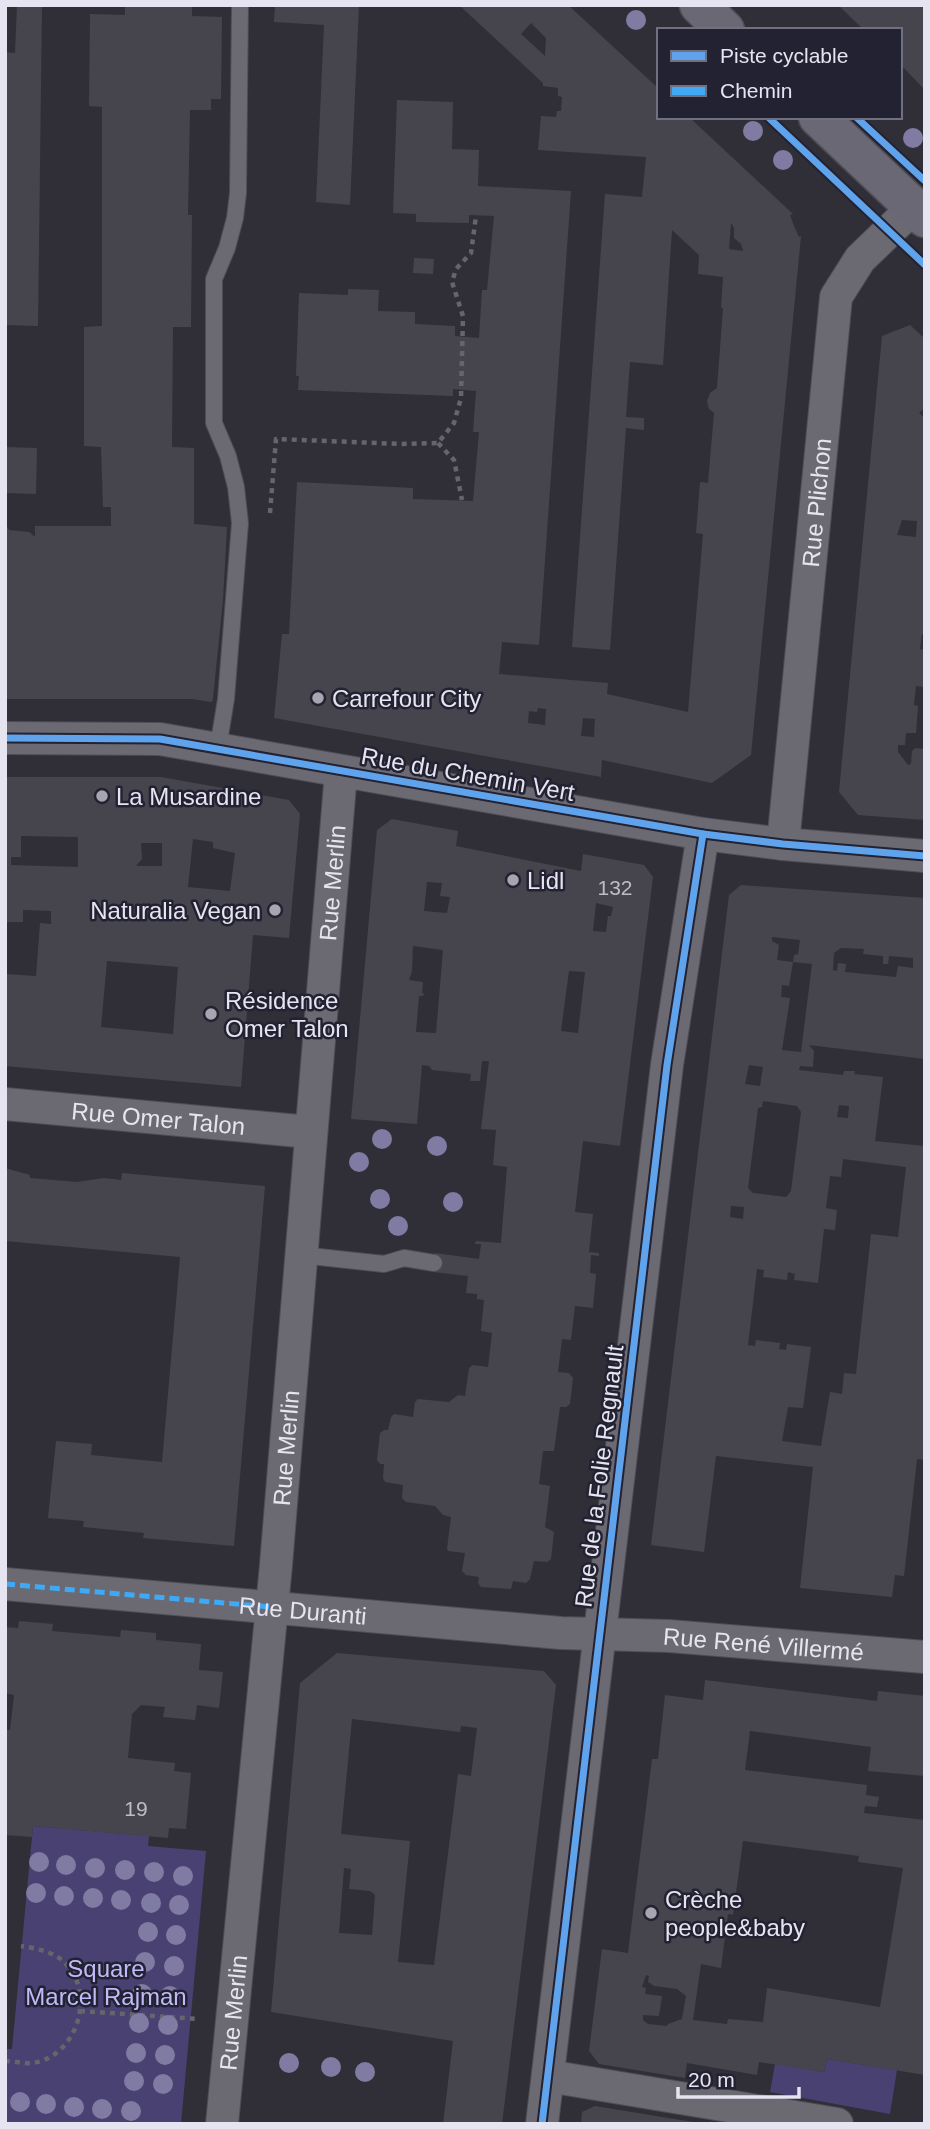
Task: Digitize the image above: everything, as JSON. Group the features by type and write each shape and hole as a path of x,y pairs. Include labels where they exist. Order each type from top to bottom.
{"main road":[{"path":"699,5 723,28"},
{"path":"820,119 919,213"}],"street":[{"name":"Rue Plichon","path":"783,844 836,296 860,258 919,213"},
{"name":"Rue du Chemin Vert","path":"5,738 160,739 702,834 925,856"},
{"name":"Rue Merlin","path":"222,2124 271,1607 341,772"},
{"name":"Rue de la Folie Regnault","path":"542,2124 667,1065 702,834"},
{"name":"Rue Omer Talon","path":"5,1104 310,1132"},
{"name":"Rue Duranti","path":"5,1584 601,1634"},
{"name":"Rue René Villermé","path":"601,1634 669,1636 925,1657"},
{"path":"548,2076 838,2124"}],"lane":[{"path":"218,748 226,699 240,523 236,487 228,456 214,423 214,279 227,248 238,192 240,5"},
{"path":"301,1255 384,1264 404,1258 434,1263"}],"path":[{"path":"438,443 454,423 461,398 463,316 452,282 457,269 471,253 476,215"},
{"path":"270,522 276,439 438,443 454,460 462,500"},
{"path":"5,2061 33,2063 56,2053 78,2024 82,1997 76,1978 65,1961 38,1949 21,1946"},
{"path":"80,2011 200,2019"}],"green space":[{"name":"Square Marcel Rajman","path":"33,1826 149,1836 148,1846 206,1851 181,2124 5,2124 5,2049 12,2049"},
{"path":"827,2059 897,2070 890,2114 770,2092 775,2064 824,2072"}],"building":[{"path":"17,5 42,5 38,326 5,325 5,52 15,53"},
{"path":"125,5 192,5 192,16 222,17 221,99 211,99 211,110 190,110 188,215 192,215 191,327 173,327 172,447 194,448 194,524 227,527 213,698 212,702 192,699 5,699 5,523 9,530 29,532 35,537 35,526 111,526 111,507 103,507 101,447 84,446 84,327 102,326 102,107 89,106 90,14 125,15"},
{"path":"275,5 359,5 350,205 316,202 324,25 274,22"},
{"path":"459,5 568,5 657,87 657,119 691,119 793,214 790,215 799,237 801,236 751,755 712,783 602,760 601,777 274,718 282,634 289,634 297,482 413,488 413,499 473,501 479,432 473,432 476,391 453,389 453,396 298,390 299,376 296,376 299,293 348,295 348,289 379,290 378,311 415,312 415,324 455,326 455,336 479,338 482,290 487,290 494,216 469,215 469,223 416,222 416,214 393,213 397,100 453,102 452,149 479,150 478,186 571,191 539,645 502,642 499,674 608,683 607,694 688,712 703,534 696,533 700,482 708,483 714,413 709,409 707,401 710,393 717,388 723,277 698,274 699,255 672,230 663,365 630,362 626,417 644,418 644,430 626,428 610,650 572,647 605,194 642,197 646,157 538,150 541,116 556,117 557,111 561,111 562,97 558,96 558,88 543,86 543,83","holes":["531,23 546,38 545,56 521,34","731,223 734,238 741,244 743,251 729,249","538,708 546,709 545,725 528,723 529,711 537,712","583,718 595,719 594,737 581,736"]},
{"path":"838,5 925,5 925,90 902,66 902,28 862,28"},
{"path":"414,258 434,259 433,274 413,273"},
{"path":"910,325 925,339 925,407 919,413 925,418 925,635 922,634 920,649 925,650 925,687 916,686 916,733 906,733 905,745 898,745 898,752 908,765 911,764 912,751 915,748 925,749 925,820 858,815 839,792 882,336","holes":["902,520 917,521 916,537 897,535"]},
{"path":"5,447 37,448 36,494 5,493"},
{"path":"5,777 161,777 289,800 300,814 289,938 253,935 241,1087 5,1066 5,974 36,976 40,923 51,924 51,911 23,910 23,922 5,922","holes":["21,836 78,837 78,867 11,865 11,857 21,857","193,839 213,842 213,848 235,853 230,891 188,887","141,843 162,843 162,866 136,866 142,859","107,961 178,967 173,1034 101,1027"]},
{"path":"392,819 458,831 456,846 581,871 583,854 644,865 653,877 620,1146 583,1141 575,1212 593,1214 589,1252 599,1253 599,1256 591,1255 590,1273 596,1274 593,1308 575,1306 571,1340 562,1339 558,1372 569,1373 573,1378 570,1404 560,1407 554,1451 543,1451 539,1484 550,1486 545,1527 554,1532 551,1559 547,1562 534,1561 530,1579 526,1583 513,1581 511,1589 481,1587 478,1583 479,1577 466,1575 462,1571 465,1553 447,1549 451,1517 443,1515 435,1506 406,1502 402,1498 403,1485 385,1482 384,1464 377,1460 380,1433 388,1430 394,1414 413,1417 418,1399 449,1402 458,1395 465,1396 469,1368 473,1365 488,1367 492,1333 481,1331 484,1300 477,1299 477,1294 466,1293 468,1276 433,1272 435,1253 479,1259 481,1244 475,1244 476,1241 501,1243 507,1167 493,1165 496,1130 481,1129 489,1061 482,1061 480,1081 470,1081 471,1074 432,1070 429,1066 422,1065 417,1124 351,1119 377,830","holes":["427,882 442,883 440,896 450,897 447,913 424,911","596,903 613,907 611,916 608,916 606,932 593,931","413,946 443,950 436,1033 416,1032 419,996 424,993 423,982 409,980","569,971 585,972 578,1033 561,1031"]},
{"path":"741,885 925,898 925,1059 809,1045 814,1051 813,1067 800,1066 799,1070 843,1075 844,1071 855,1071 854,1074 883,1077 875,1141 925,1146 925,1460 917,1459 904,1576 895,1575 892,1597 800,1588 813,1467 716,1456 704,1552 651,1545 729,895","holes":["772,937 800,940 798,954 794,955 793,962 777,960 779,945 772,941","841,948 864,949 863,954 883,956 883,964 888,964 889,956 913,958 913,968 898,966 896,977 845,972 846,964 838,963 837,971 833,970 834,953","793,962 812,964 801,1052 782,1050 790,998 781,997 782,985 789,986","749,1065 763,1067 760,1086 745,1084","763,1101 797,1106 801,1112 791,1191 786,1197 753,1193 748,1188 758,1108 762,1107","839,1105 849,1106 848,1118 837,1117","843,1159 906,1167 898,1237 871,1234 856,1374 844,1373 842,1394 830,1392 821,1446 782,1441 788,1407 803,1408 811,1347 787,1344 786,1350 779,1349 780,1343 756,1340 755,1346 748,1345 757,1269 764,1270 763,1277 787,1280 788,1272 795,1274 794,1280 818,1283 824,1229 835,1230 837,1210 826,1208 830,1176 841,1177","731,1206 744,1207 743,1219 730,1217"]},
{"path":"5,1168 30,1175 30,1178 77,1182 104,1178 121,1180 122,1173 265,1186 234,1546 143,1538 144,1533 83,1527 84,1521 48,1518 56,1441 92,1444 91,1455 162,1462 180,1257 5,1241"},
{"path":"19,1621 53,1624 52,1631 120,1637 121,1630 156,1633 156,1640 201,1644 199,1670 223,1672 219,1708 197,1705 195,1720 163,1717 165,1707 141,1705 132,1714 128,1758 175,1763 174,1771 191,1773 186,1829 169,1828 168,1838 33,1826 32,1837 5,1835 5,1729 10,1730 14,1695 5,1693 5,1627 18,1628"},
{"path":"337,1653 544,1671 556,1685 502,2124 443,2124 453,2041 271,2012 300,1683","holes":["352,1719 460,1732 461,1726 477,1728 471,1776 458,1774 434,1965 398,1962 410,1841 341,1834","344,1868 351,1869 349,1889 370,1891 375,1895 372,1935 339,1933"]},
{"path":"705,1680 877,1701 878,1691 925,1696 925,1776 868,1771 871,1747 750,1731 745,1770 867,1785 866,1795 879,1797 877,1807 865,1806 864,1813 925,1820 925,2075 827,2059 824,2072 759,2062 757,2075 687,2063 685,2078 599,2064 589,2051 602,1949 628,1953 652,1759 658,1759 665,1695 703,1700","holes":["743,1841 859,1856 858,1862 903,1868 880,2007 767,1988 763,2022 728,2019 727,2024 693,2020 701,1964 721,1968 728,1914 733,1915","646,1975 649,1976 648,1982 654,1986 677,1989 686,1996 682,2019 667,2026 648,2024 643,2020 643,2015 659,2016 662,1996 645,1994 646,1988 642,1987"]},
{"path":"595,2106 693,2124 581,2124 582,2112"}],"marked path":[{"path":"5,1584 271,1607"}],"cycle path":[{"path":"770,119 925,265"},
{"path":"858,119 925,181"},
{"path":"5,738 160,739 703,834 925,856"},
{"path":"542,2124 667,1065 703,834"}],"place":[{"name":"Carrefour City","path":"318,698"},
{"name":"La Musardine","path":"102,796"},
{"name":"Lidl","path":"513,880"},
{"name":"Naturalia Vegan","path":"275,910"},
{"name":"Résidence Omer Talon","path":"211,1014"},
{"name":"Crèche people&baby","path":"651,1913"}]}
